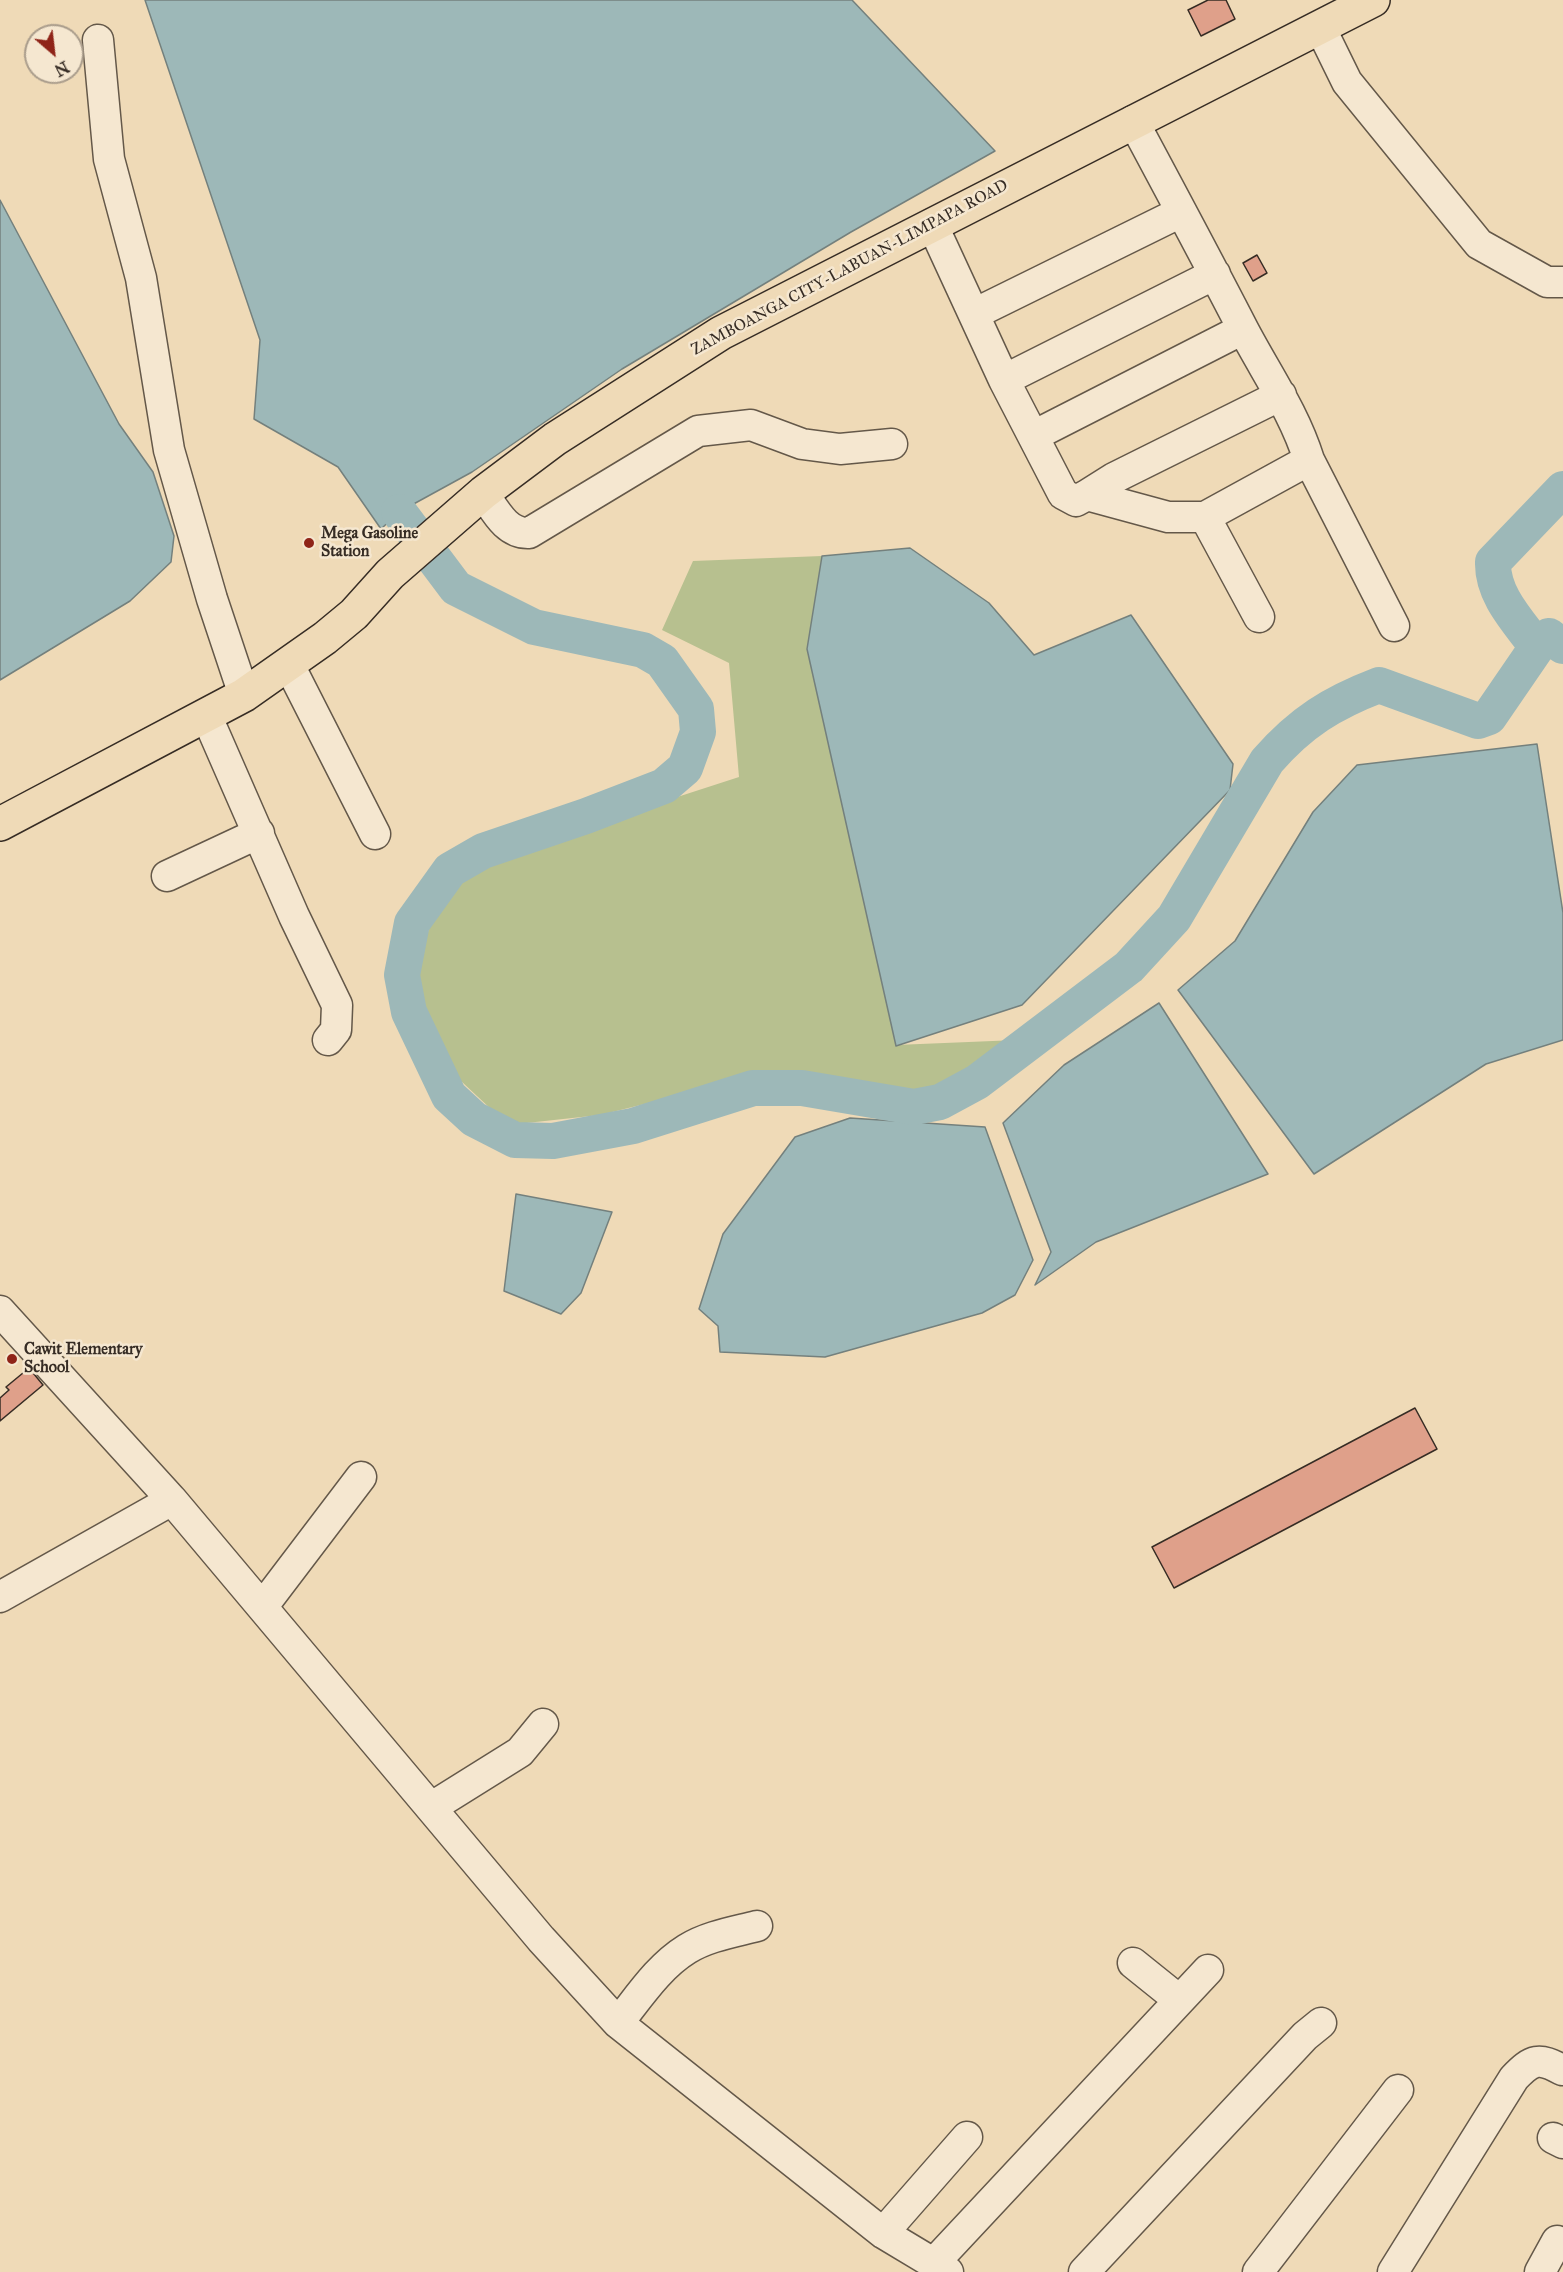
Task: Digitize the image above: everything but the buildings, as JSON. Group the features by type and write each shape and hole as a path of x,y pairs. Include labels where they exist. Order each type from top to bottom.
{"main road":[{"name":"ZAMBOANGA CITY-LABUAN-LIMPAPA ROAD","path":"0,824 207,717 244,695 354,614 390,574 483,494 555,439 721,333 1374,0"}],"street":[{"path":"1320,27 1347,81 1479,244 1547,282 1563,282"},
{"path":"98,40 109,159 141,278 169,450 215,609 244,695"},
{"path":"1133,121 1243,329 1281,395 1300,434 1309,460 1394,626"},
{"path":"974,314 1181,212"},
{"path":"932,224 1004,380 1032,434 1061,460 1064,494 1076,501 1114,478 1281,395"},
{"path":"1004,380 1215,274"},
{"path":"1032,434 1045,430 1243,329"},
{"path":"483,494 509,528 515,532 529,533 698,431 751,425 802,444 840,448 892,444"},
{"path":"1087,495 1168,518 1205,517 1309,460"},
{"path":"1205,517 1259,617"},
{"path":"288,663 375,834"},
{"path":"207,717 294,916 337,1005 336,1030 328,1040"},
{"path":"167,876 259,833"},
{"path":"0,1311 172,1500 541,1939 618,2023 883,2233 940,2268 1208,1970"},
{"path":"263,1606 361,1477"},
{"path":"0,1597 172,1500"},
{"path":"432,1807 520,1752 543,1724"},
{"path":"618,2023 653,1978 687,1949 721,1935 757,1926"},
{"path":"1133,1963 1179,2000"},
{"path":"1084,2272 1305,2036 1321,2023"},
{"path":"1393,2272 1514,2078 1531,2063 1541,2060 1562,2070"},
{"path":"1258,2272 1398,2090"},
{"path":"883,2233 967,2137"},
{"path":"1540,2272 1561,2239"}],"green space":[{"path":"822,556 807,649 896,1045 1017,1040 965,1082 918,1091 758,1076 600,1115 508,1125 446,1067 412,967 446,892 517,849 739,777 729,663 662,630 693,561"}],"water":[{"path":"145,0 852,0 995,151 851,232 622,369 472,472 399,512 381,529 338,467 254,419 260,340"},
{"path":"0,200 119,424 153,472 174,536 171,562 130,601 0,680"},
{"path":"910,548 989,603 1034,655 1131,615 1233,764 1230,790 1022,1005 896,1046 807,649 822,556"},
{"path":"1537,744 1563,913 1563,1040 1486,1064 1314,1174 1178,990 1235,941 1313,812 1357,765"},
{"path":"1159,1003 1268,1174 1096,1242 1035,1285 1051,1252 1003,1123 1064,1065"},
{"path":"850,1118 985,1127 1033,1260 1015,1295 982,1313 825,1357 720,1352 718,1326 699,1309 723,1234 795,1137"},
{"path":"516,1194 612,1212 581,1293 561,1314 504,1291"}],"waterway":[{"path":"1537,647 1501,597 1493,562 1563,489"},
{"path":"399,512 456,588 534,627 643,650 662,661 696,709 698,732 685,768 664,786 586,816 483,851 450,870 412,923 402,975 409,1012 449,1096 474,1119 515,1140 553,1141 633,1126 753,1088 802,1088 914,1107 940,1102 977,1082 1129,967 1174,918 1267,761 1292,735 1318,715 1346,699 1379,685 1478,721 1489,717 1537,647 1549,636 1563,646"}],"place":[{"name":"Mega Gasoline Station","path":"309,543"},
{"name":"Cawit Elementary School","path":"12,1359"}]}
